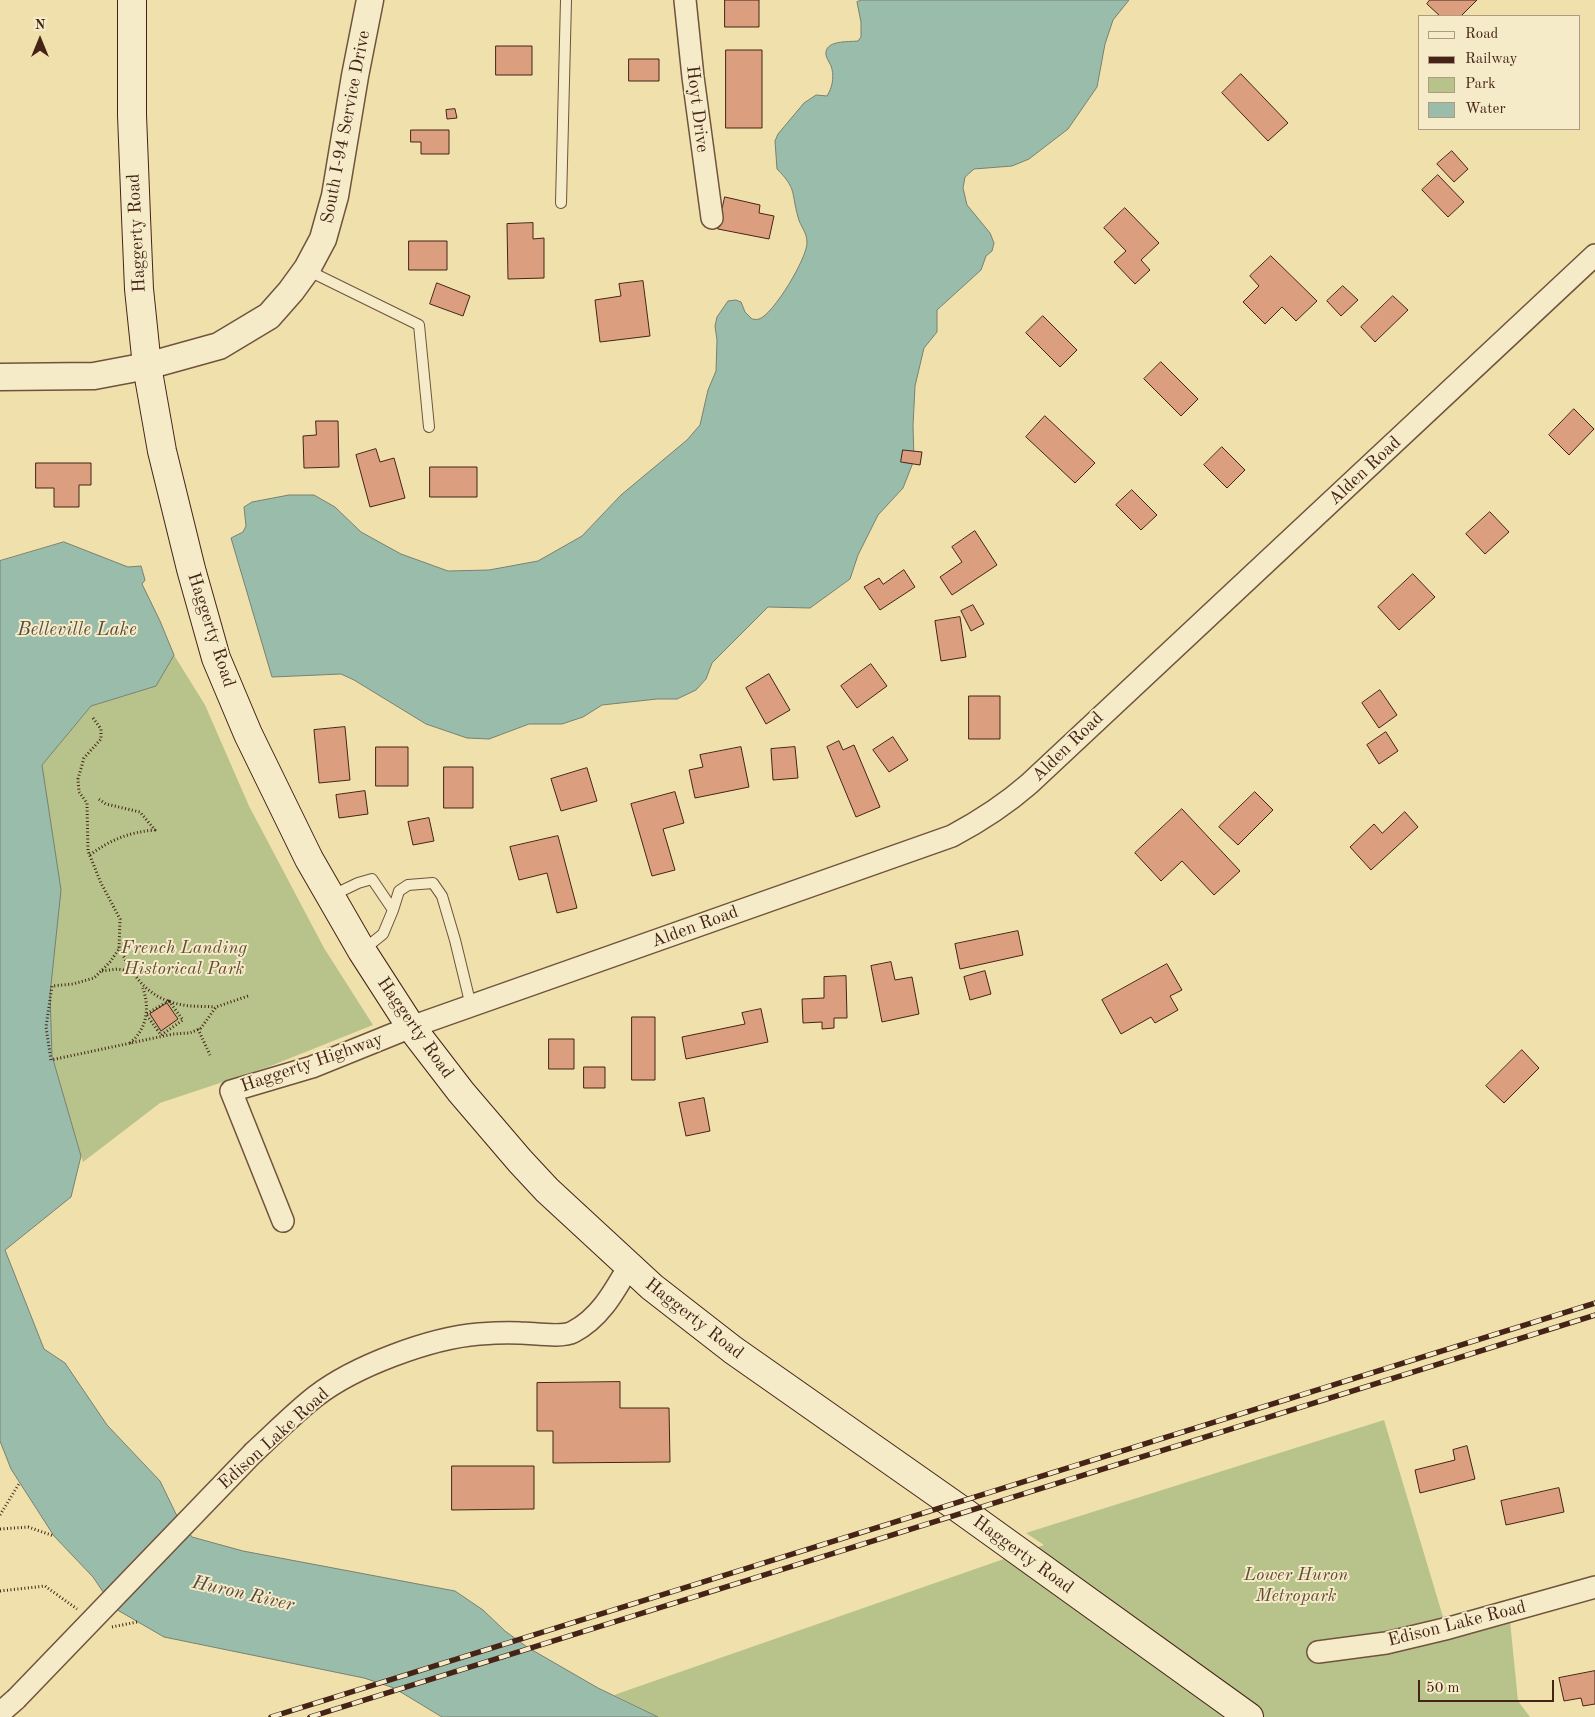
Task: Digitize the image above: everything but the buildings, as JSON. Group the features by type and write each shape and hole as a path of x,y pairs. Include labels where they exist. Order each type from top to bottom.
{"main road":[{"name":"Haggerty Road","path":"132,0 132,115 139,290 147,366 164,460 191,569 216,658 248,734 309,859 330,897 411,1027 461,1092 520,1161 547,1190 652,1287 733,1350 964,1512 1250,1717"}],"street":[{"name":"South I-94 Service Drive","path":"0,377 94,376 147,366 219,346 268,316 307,270 323,238 335,196 370,0"},
{"name":"Hoyt Drive","path":"685,0 694,87 712,218"},
{"name":"Alden Road","path":"411,1027 952,836 981,820 1005,804 1029,784 1595,255"},
{"name":"Haggerty Highway","path":"283,1221 231,1091 312,1067 411,1027"},
{"name":"Edison Lake Road","path":"0,1713 254,1452 316,1396 350,1375 390,1357 418,1348 478,1334 520,1332 571,1334 588,1323 602,1309 629,1266"},
{"name":"Edison Lake Road","path":"1318,1652 1386,1643 1449,1628 1595,1587"}],"lane":[{"path":"561,203 566,0"},
{"path":"307,270 419,325 429,427"},
{"path":"330,897 358,883 372,879 393,910"},
{"path":"362,951 383,934 399,891 408,885 433,883 442,896 471,1006"}],"path":[{"path":"93,718 101,729 100,739 84,758 78,779 79,792 87,803 86,826 90,855 101,883 120,919 118,948 110,962 94,978 73,984 52,986 46,1027 51,1060 173,1034 190,1033 201,1028 216,1007"},
{"path":"90,855 108,842 142,831 155,830 140,812 106,804 97,798"},
{"path":"118,948 130,971 142,985 169,1001 184,1006 216,1007 248,996"},
{"path":"101,971 117,969 130,971"},
{"path":"128,1044 134,1040 144,1026 147,1000 142,985"},
{"path":"146,1014 161,1035 183,1020 169,1001"},
{"path":"146,1014 169,1001"},
{"path":"198,1029 210,1055"},
{"path":"0,1515 20,1482"},
{"path":"0,1529 28,1527 54,1536"},
{"path":"0,1591 45,1586 84,1614"},
{"path":"106,1628 137,1622"}],"green space":[{"name":"French Landing Historical Park","path":"174,655 205,705 249,806 324,948 373,1025 268,1067 160,1103 83,1162 52,1056 42,765 91,706 156,686"},
{"name":"Lower Huron Metropark","path":"1384,1420 1449,1637 1510,1621 1518,1701 1530,1717 658,1717 614,1695 1044,1545 1026,1533"}],"water":[{"path":"862,0 1129,0 1113,20 1105,44 1097,87 1068,129 1029,159 1012,166 974,169 965,177 963,188 967,205 990,233 994,243 992,251 986,256 981,270 937,310 937,332 924,348 915,386 914,460 903,488 878,515 858,555 850,579 810,608 768,607 712,663 706,679 696,690 677,699 657,699 602,705 583,717 562,724 529,724 489,739 467,738 426,724 341,674 272,677 231,538 243,532 246,526 244,507 252,502 289,495 314,495 335,507 361,532 401,554 448,571 489,570 538,561 582,536 621,495 687,440 700,425 708,390 716,371 717,340 715,326 717,317 728,301 736,300 741,302 745,312 752,319 758,319 765,315 781,297 802,260 807,238 799,220 791,186 777,169 775,141 778,134 804,103 816,95 827,96 833,76 826,50 833,44 858,41 861,37 861,22 857,2"},
{"path":"64,542 128,567 141,566 145,580 142,584 174,655 156,686 91,706 42,765 61,890 50,994 52,1056 81,1156 71,1197 5,1250 44,1349 65,1363 107,1425 160,1481 176,1514 192,1537 243,1551 455,1591 483,1610 505,1631 527,1647 598,1688 658,1717 442,1717 394,1688 364,1678 164,1637 114,1608 93,1577 54,1536 11,1469 0,1441 0,561"}],"railway":[{"path":"271,1717 1595,1303"},
{"path":"310,1717 1595,1315"}],"water label":[{"name":"Belleville Lake","path":"77,630"},
{"name":"Huron River","path":"243,1594"}]}
